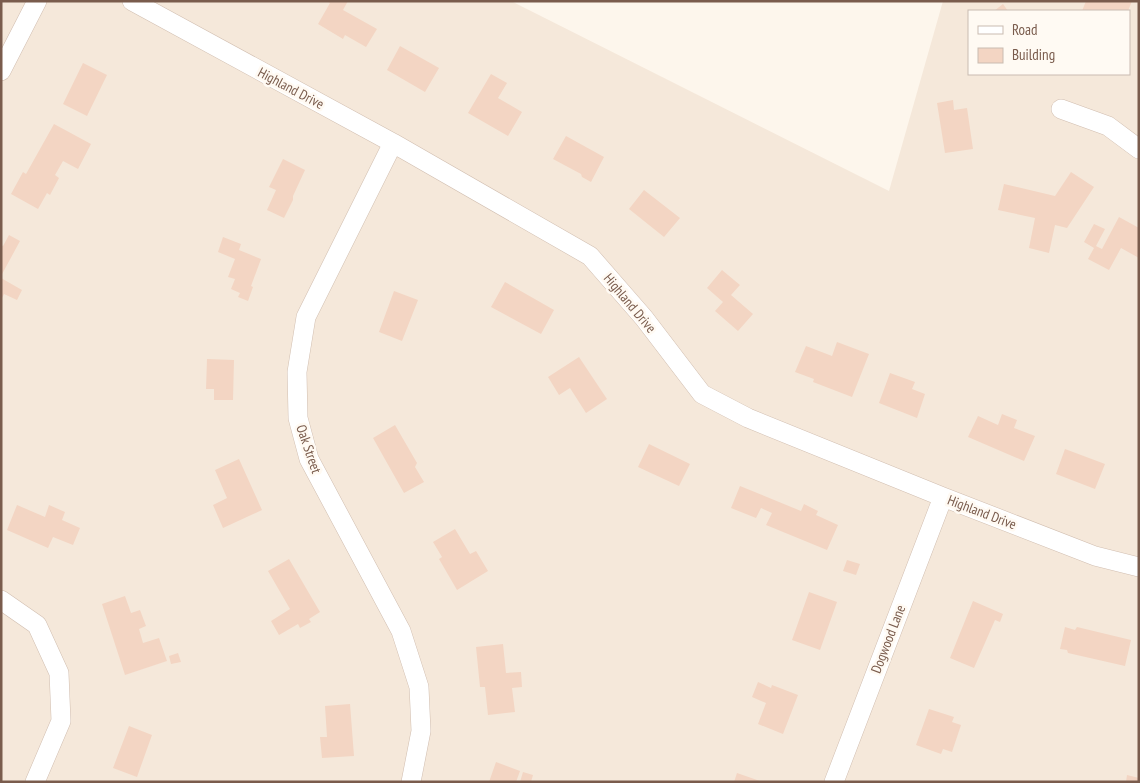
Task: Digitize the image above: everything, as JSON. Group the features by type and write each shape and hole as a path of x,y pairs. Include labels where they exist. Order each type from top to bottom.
{"street":[{"path":"1,71 37,1"},
{"name":"Highland Drive","path":"132,1 393,143 590,256 644,318 702,394 748,418 943,497 1095,556 1139,567"},
{"path":"1061,109 1108,126 1139,149"},
{"name":"Oak Street","path":"393,143 306,317 297,372 298,418 309,459 401,631 419,686 420,731 411,782"},
{"name":"Dogwood Lane","path":"834,782 943,497"},
{"path":"1,600 37,625 59,673 61,721 35,782"}],"shaded area":[{"path":"1,1 511,1 889,191 943,1 1139,1 1139,782 1,782"}],"building":[{"path":"327,1 348,1 343,10 377,29 366,47 345,35 343,39 318,24 330,3"},
{"path":"1086,1 1132,1 1128,10 1082,10"},
{"path":"1003,4 1007,10 995,10"},
{"path":"400,46 439,68 425,92 387,70"},
{"path":"83,63 107,75 87,116 63,104"},
{"path":"491,74 507,83 498,98 522,112 508,136 468,113"},
{"path":"953,100 954,110 967,108 973,149 945,153 937,103"},
{"path":"54,124 91,144 78,169 63,161 55,175 59,178 50,195 47,193 38,209 11,194 23,172 26,174"},
{"path":"566,136 604,157 591,182 582,177 581,174 553,159"},
{"path":"283,159 305,170 284,218 267,210 276,190 269,187"},
{"path":"1071,172 1094,187 1067,228 1055,225 1049,253 1029,248 1035,218 998,210 1004,184 1055,196"},
{"path":"644,190 680,218 664,237 629,209"},
{"path":"1119,217 1139,228 1139,258 1121,248 1109,270 1088,259 1094,248 1084,242 1094,224 1105,229 1096,246 1102,249"},
{"path":"9,235 20,241 1,276 1,245 3,246"},
{"path":"223,237 241,244 239,250 261,259 251,286 253,287 248,301 238,297 240,293 231,289 235,279 228,277 235,259 218,252"},
{"path":"722,270 740,285 731,295 753,314 738,331 715,311 723,302 707,288"},
{"path":"1,278 22,290 17,300 4,294 1,300"},
{"path":"505,282 554,310 541,334 491,307"},
{"path":"394,291 418,300 402,341 379,332"},
{"path":"837,342 869,354 852,397 813,382 814,379 795,372 806,346 832,356"},
{"path":"579,357 607,399 586,413 570,388 559,395 548,377"},
{"path":"207,359 234,360 233,400 214,400 214,389 206,389"},
{"path":"890,373 915,382 912,389 925,394 917,418 879,403"},
{"path":"1002,414 1017,420 1014,428 1035,436 1024,461 968,437 978,416 998,425"},
{"path":"395,425 417,463 415,467 424,482 404,493 373,438"},
{"path":"649,444 690,464 679,486 638,467"},
{"path":"1065,449 1105,464 1095,489 1056,474"},
{"path":"239,459 262,510 223,528 213,505 227,498 215,470"},
{"path":"740,486 801,511 804,504 818,511 816,515 838,525 827,550 766,525 772,513 761,508 756,518 731,508"},
{"path":"17,505 45,517 49,505 65,512 62,520 80,528 73,545 53,537 48,548 7,530"},
{"path":"455,529 470,554 476,551 488,571 457,590 439,559 442,557 433,542"},
{"path":"289,559 320,612 309,619 311,622 300,628 298,624 279,635 271,621 290,609 268,571"},
{"path":"847,560 860,564 856,575 843,571"},
{"path":"809,592 837,602 820,650 792,640"},
{"path":"125,596 131,613 140,610 146,626 139,629 143,643 159,638 167,661 125,675 102,604"},
{"path":"973,601 1003,614 1000,622 995,620 974,668 950,658"},
{"path":"1065,627 1075,630 1077,627 1131,640 1125,666 1068,653 1067,650 1060,649"},
{"path":"503,644 506,673 521,672 522,687 512,688 515,712 488,715 485,687 480,687 476,647"},
{"path":"178,653 181,662 171,664 169,656"},
{"path":"758,682 771,688 772,685 798,695 783,734 758,724 766,703 752,697"},
{"path":"350,704 354,756 322,758 320,737 327,737 325,706"},
{"path":"929,709 954,717 952,722 961,725 952,752 943,749 941,754 916,745"},
{"path":"129,726 152,735 137,777 113,768"},
{"path":"496,762 520,771 516,782 489,782"},
{"path":"523,772 533,775 531,782 520,782"},
{"path":"737,773 760,781 760,782 734,782"},
{"path":"1127,775 1139,778 1139,782 1126,782"}]}
